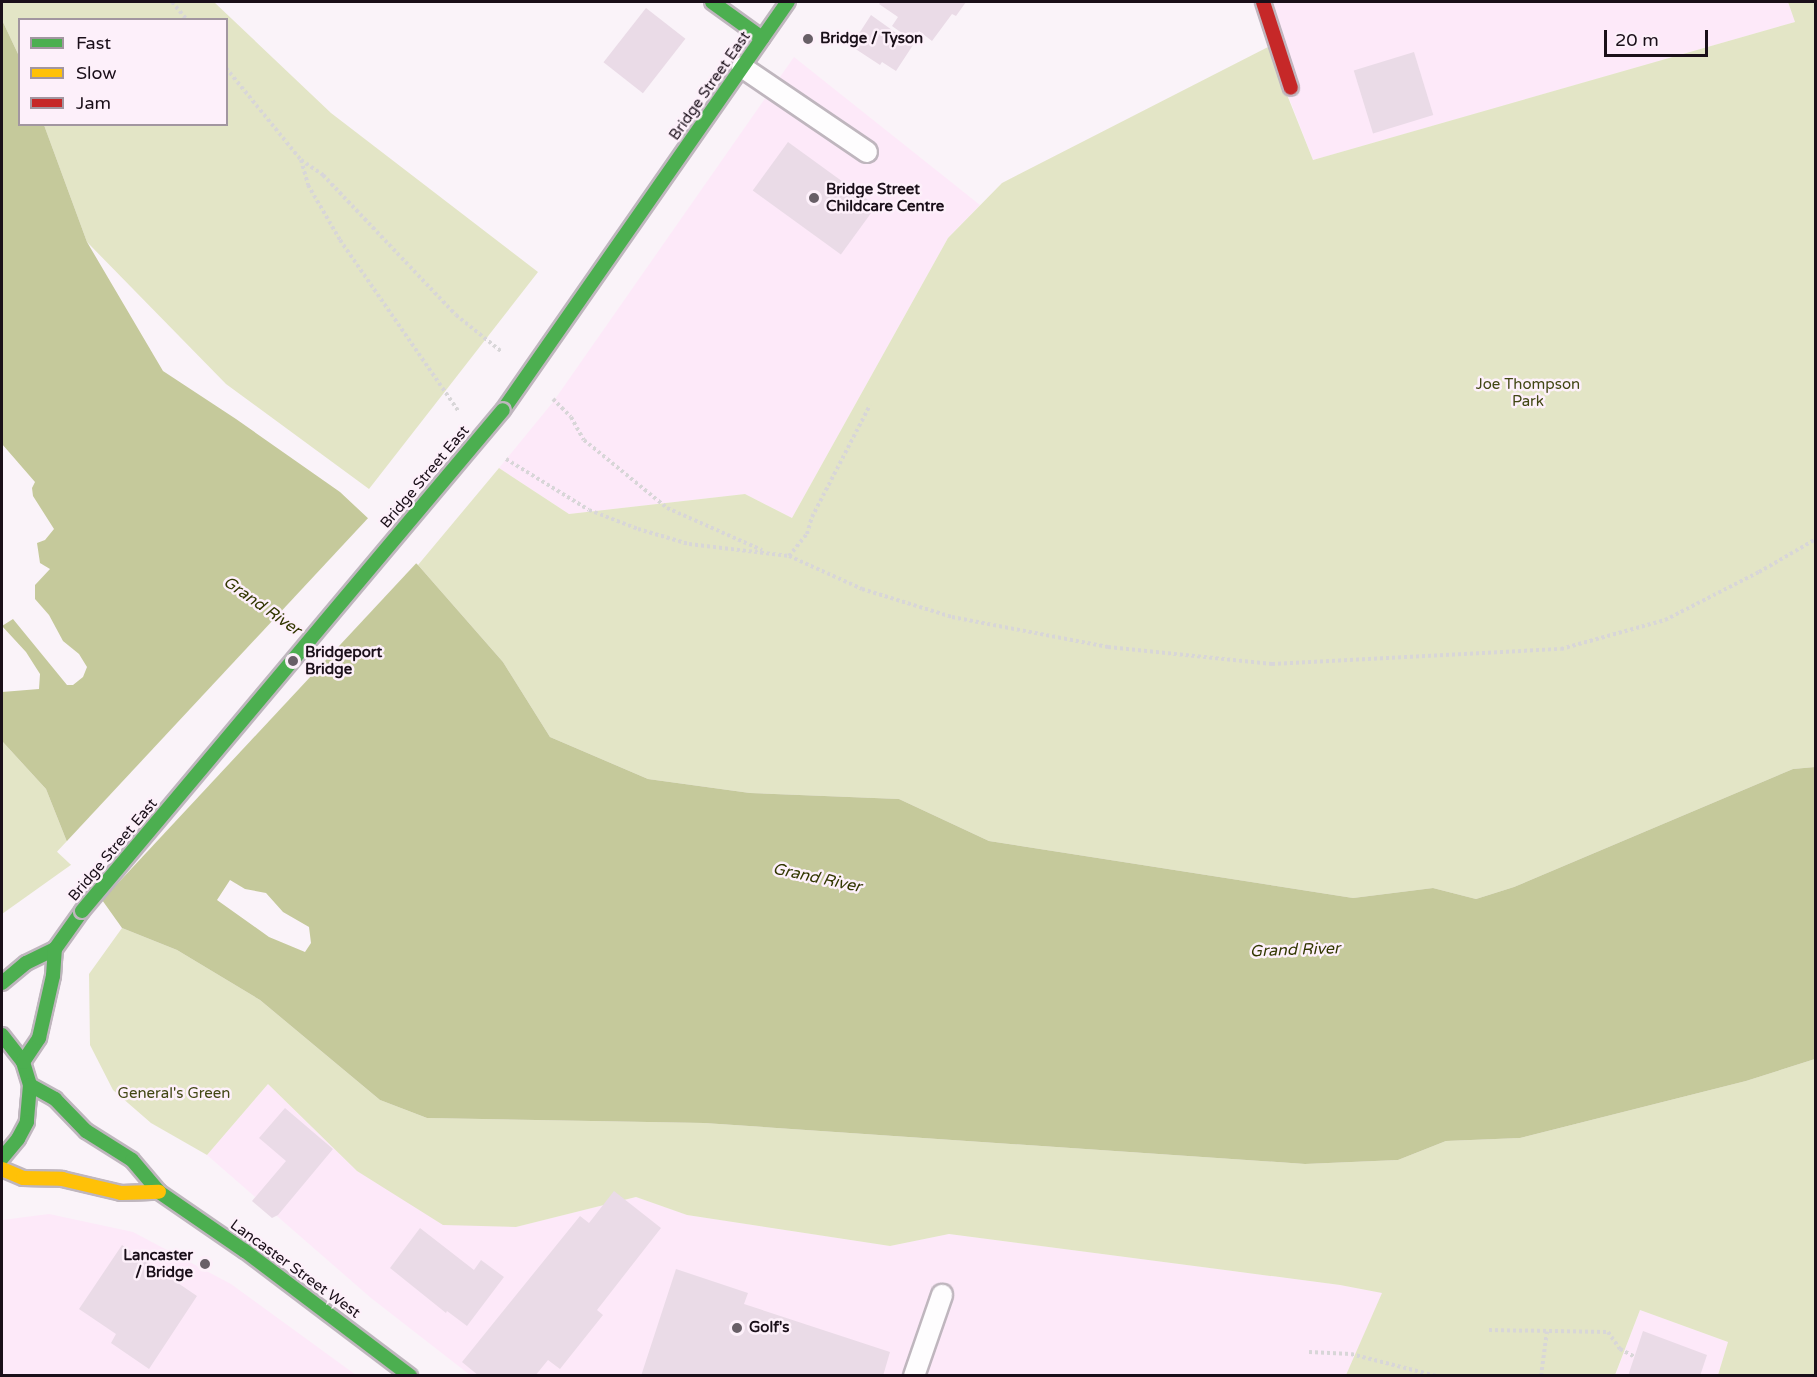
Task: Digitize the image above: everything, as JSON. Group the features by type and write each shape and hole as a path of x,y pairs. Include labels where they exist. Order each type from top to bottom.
{"main road":[{"path":"712,2 762,38"},
{"name":"Bridge Street East","path":"2,983 26,963 54,949 82,911 503,410 788,2"},
{"path":"1263,2 1291,88"},
{"path":"23,1062 39,1038 52,976 54,949"},
{"path":"2,1035 23,1062 30,1085 27,1122 18,1139 2,1158"},
{"name":"Lancaster Street West","path":"30,1085 55,1099 86,1131 132,1160 159,1192 245,1251 410,1376"},
{"path":"2,1169 23,1178 62,1179 121,1193 159,1192"}],"lane":[{"path":"742,67 867,152"},
{"path":"914,1376 942,1295"}],"path":[{"path":"172,2 185,18"},
{"path":"228,70 301,159 323,175 456,315 510,358"},
{"path":"301,159 308,185 340,240 464,419"},
{"path":"549,394 571,417 585,440 667,508 765,551"},
{"path":"789,556 807,534 812,516 870,405"},
{"path":"500,454 589,510 638,529 689,544 765,551 789,556 862,589 952,617 1108,647 1272,664 1561,649 1665,620 1760,572 1815,539"},
{"path":"1489,1330 1608,1332 1620,1349 1635,1357"},
{"path":"1541,1376 1547,1331"},
{"path":"1309,1352 1351,1354 1436,1376"}],"shaded area":[{"path":"1252,2 1788,2 1795,22 1313,160"},
{"path":"794,57 980,205 948,238 792,518 745,494 569,514 499,468 553,402"},
{"path":"268,1084 357,1171 516,1227 636,1197 687,1215 890,1246 949,1234 1340,1285 1383,1293 1346,1375 470,1375 371,1298 207,1155"},
{"path":"49,1214 133,1232 231,1284 356,1375 2,1375 2,1220"},
{"path":"1640,1310 1728,1342 1718,1375 1615,1376"}],"green space":[{"path":"2,2 214,2 331,113 538,272 369,489 226,384 87,242 44,126 228,126 228,18 18,18 18,54 2,20"},
{"name":"Joe Thompson Park","path":"1788,2 1815,2 1815,767 1793,769 1514,887 1476,899 1433,888 1353,898 989,841 899,799 750,793 648,779 550,737 503,662 418,565 499,468 569,514 745,494 792,518 948,238 1002,183 1268,47 1313,160 1795,22"},
{"path":"2,741 46,789 75,862 2,914"},
{"name":"General's Green","path":"122,928 177,950 260,1000 380,1100 427,1118 704,1123 1305,1164 1398,1160 1446,1141 1520,1138 1746,1081 1815,1059 1815,1375 1718,1375 1728,1342 1640,1310 1615,1375 1346,1375 1382,1293 1340,1285 949,1234 890,1246 687,1215 636,1197 516,1227 443,1225 357,1171 268,1084 207,1155 151,1123 113,1090 90,1045 89,974"}],"water":[{"name":"Grand River","path":"2,20 18,54 18,126 44,126 87,242 163,371 340,492 418,565 503,662 550,737 648,779 750,793 899,799 989,841 1353,898 1433,888 1476,899 1514,887 1793,769 1815,767 1815,1059 1746,1081 1520,1138 1446,1141 1398,1160 1305,1164 704,1123 427,1118 380,1100 260,1000 177,950 122,928 75,862 46,789 2,741 2,692 39,689 40,674 26,652 2,626 13,619 67,685 73,685 83,677 87,667 79,654 63,641 49,615 35,599 35,585 50,569 40,563 37,543 45,540 54,529 33,496 32,488 35,482 2,444","holes":["230,880 245,889 266,893 283,912 309,927 311,943 305,952 269,937 217,900"]}],"pier":[{"path":"370,516 418,561 105,897 57,852"}],"building":[{"path":"881,2 966,2 956,16 952,14 932,41 919,31 913,41 892,26 898,17 879,4"},
{"path":"646,8 685,39 643,93 604,62"},
{"path":"871,15 913,45 896,71 882,62 880,65 851,46"},
{"path":"1414,52 1433,115 1373,134 1354,70"},
{"name":"Bridge Street Childcare Centre","path":"788,142 876,206 841,255 753,191"},
{"path":"285,1108 333,1149 278,1215 272,1218 252,1201 286,1161 259,1138"},
{"path":"614,1191 661,1228 597,1310 603,1315 560,1369 548,1360 535,1376 479,1376 462,1362 580,1216 589,1223"},
{"path":"420,1228 474,1270 481,1260 504,1277 467,1326 447,1311 446,1313 390,1268"},
{"path":"122,1245 197,1296 149,1369 111,1343 116,1334 79,1309"},
{"name":"Golf's","path":"676,1269 748,1293 744,1304 890,1352 883,1376 641,1376"},
{"path":"1643,1331 1707,1355 1700,1376 1628,1376"}],"traffic: fast":[{"path":"712,2 762,38"},
{"path":"503,410 788,2"},
{"path":"82,911 503,410"},
{"path":"2,983 26,963 55,949 82,911"},
{"path":"23,1062 39,1038 53,976 55,949"},
{"path":"2,1035 23,1062 30,1085 27,1122 18,1139 2,1158"},
{"path":"30,1085 55,1099 86,1131 132,1160 159,1192 245,1251 410,1376"}],"traffic: slow":[{"path":"2,1169 23,1178 62,1179 121,1193 159,1192"}],"traffic: jam":[{"path":"1263,2 1291,88"}],"place":[{"name":"Bridge / Tyson","path":"808,39"},
{"name":"Bridge Street Childcare Centre","path":"814,198"},
{"name":"Bridgeport Bridge","path":"293,661"},
{"name":"Lancaster / Bridge","path":"205,1264"},
{"name":"Golf's","path":"737,1328"}]}
